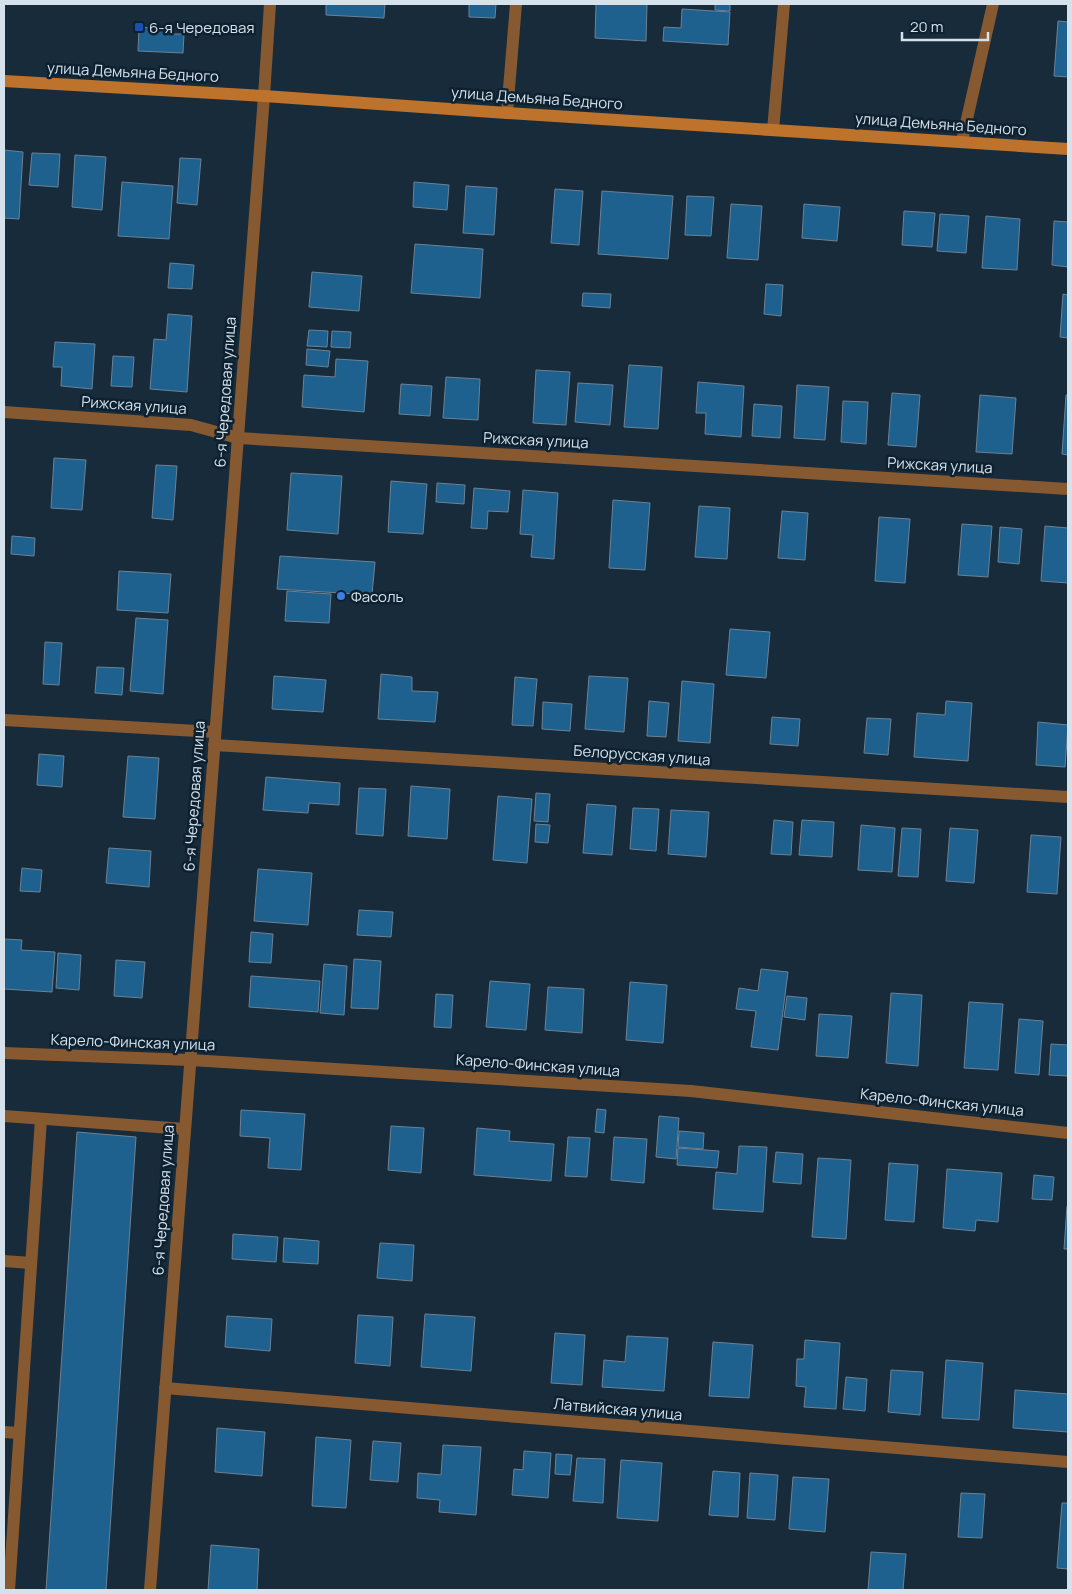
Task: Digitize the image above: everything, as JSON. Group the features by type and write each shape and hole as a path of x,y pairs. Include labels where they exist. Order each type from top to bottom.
{"main road":[{"name":"улица Демьяна Бедного","path":"4,81 264,96 1068,149"}],"street":[{"name":"6-я Чередовая улица","path":"150,1590 270,4"},
{"path":"507,113 516,4"},
{"path":"773,130 784,4"},
{"path":"962,142 992,4"},
{"name":"Рижская улица","path":"4,412 191,425 238,438 1068,489"},
{"name":"Белорусская улица","path":"4,720 215,738 1068,797"},
{"name":"Карело-Финская улица","path":"4,1053 190,1060 691,1091 1068,1133"},
{"path":"4,1116 185,1128"},
{"path":"8,1590 7,1576 41,1119"},
{"path":"4,1261 31,1263"},
{"name":"Латвийская улица","path":"165,1388 1068,1462"},
{"path":"4,1432 19,1433"}],"building":[{"path":"326,4 385,4 384,18 326,15"},
{"path":"469,4 496,4 495,18 469,17"},
{"path":"596,4 647,4 646,41 595,38"},
{"path":"715,4 730,4 730,11 715,10"},
{"path":"682,9 730,12 728,45 663,41 664,27 681,28"},
{"path":"1058,21 1068,22 1068,77 1054,76"},
{"path":"139,27 169,29 169,34 184,34 183,53 138,51"},
{"path":"4,150 23,152 19,219 4,218"},
{"path":"32,153 60,154 58,187 29,185"},
{"path":"75,155 106,157 102,210 72,207"},
{"path":"180,158 201,159 197,205 177,203"},
{"path":"122,182 173,186 169,239 118,236"},
{"path":"414,182 449,185 447,210 413,207"},
{"path":"466,186 497,188 494,235 463,233"},
{"path":"555,189 583,191 579,245 551,243"},
{"path":"602,191 673,196 668,259 598,254"},
{"path":"687,196 714,197 711,236 685,235"},
{"path":"731,204 762,206 758,260 727,258"},
{"path":"804,204 840,207 837,241 802,238"},
{"path":"904,211 935,213 932,247 902,245"},
{"path":"940,214 969,216 966,253 937,251"},
{"path":"986,216 1020,219 1017,270 982,268"},
{"path":"1054,221 1068,222 1068,267 1052,265"},
{"path":"415,244 483,249 480,298 411,293"},
{"path":"170,263 194,265 192,289 168,288"},
{"path":"312,272 362,276 359,311 309,307"},
{"path":"766,284 783,285 781,316 764,314"},
{"path":"583,293 611,294 610,308 582,306"},
{"path":"1063,294 1068,295 1068,338 1060,337"},
{"path":"168,314 192,316 187,392 150,389 154,339 166,340"},
{"path":"309,330 328,331 327,347 307,346"},
{"path":"332,331 351,332 350,348 331,347"},
{"path":"55,342 95,344 92,389 61,386 62,367 53,367"},
{"path":"307,349 330,351 328,367 306,365"},
{"path":"113,356 134,357 132,387 111,386"},
{"path":"336,359 368,361 364,412 302,407 304,375 335,377"},
{"path":"629,365 662,367 658,429 624,427"},
{"path":"536,370 570,372 566,425 533,423"},
{"path":"446,377 480,379 478,420 443,418"},
{"path":"698,382 744,386 741,437 705,434 706,413 696,413"},
{"path":"578,383 613,385 610,425 575,422"},
{"path":"401,384 432,386 430,416 399,414"},
{"path":"797,385 829,387 825,440 794,438"},
{"path":"892,393 920,395 916,447 888,445"},
{"path":"980,395 1016,398 1012,454 976,452"},
{"path":"1066,395 1068,395 1068,455 1062,454"},
{"path":"843,401 868,402 866,444 841,442"},
{"path":"754,404 782,406 780,438 752,436"},
{"path":"54,458 86,460 82,510 51,508"},
{"path":"156,465 177,466 173,520 152,518"},
{"path":"291,473 342,476 338,534 287,530"},
{"path":"391,481 427,484 423,534 388,532"},
{"path":"437,483 465,485 464,504 436,502"},
{"path":"474,488 510,491 508,512 488,511 487,529 471,528"},
{"path":"523,490 558,493 554,559 531,557 533,535 520,534"},
{"path":"613,500 650,503 645,570 609,568"},
{"path":"699,506 730,508 727,559 695,557"},
{"path":"782,511 808,513 805,560 778,558"},
{"path":"879,517 910,519 905,583 875,581"},
{"path":"962,524 992,526 988,577 958,575"},
{"path":"1045,526 1068,528 1068,583 1041,581"},
{"path":"1000,527 1022,529 1019,564 998,562"},
{"path":"12,536 35,538 34,556 11,554"},
{"path":"280,556 375,562 372,595 277,589"},
{"path":"119,571 171,574 168,613 117,610"},
{"path":"287,591 331,594 329,623 285,621"},
{"path":"136,618 168,620 163,694 130,691"},
{"path":"730,629 770,632 766,678 726,675"},
{"path":"45,642 62,643 59,685 43,684"},
{"path":"97,667 124,668 122,695 95,693"},
{"path":"381,674 412,677 412,691 438,692 435,722 378,719"},
{"path":"274,676 326,680 323,712 272,709"},
{"path":"589,676 628,678 624,732 585,729"},
{"path":"515,677 537,679 533,726 512,725"},
{"path":"682,681 714,684 710,743 678,741"},
{"path":"649,701 669,703 666,737 647,736"},
{"path":"946,701 972,703 968,761 914,757 917,713 945,715"},
{"path":"543,702 572,704 570,731 542,729"},
{"path":"772,717 800,719 798,746 770,744"},
{"path":"867,718 891,719 888,755 864,753"},
{"path":"1038,722 1068,725 1065,767 1036,765"},
{"path":"39,754 64,756 62,787 37,785"},
{"path":"128,756 159,758 155,819 123,817"},
{"path":"266,777 340,783 339,805 309,803 308,813 263,810"},
{"path":"411,786 450,789 447,839 408,836"},
{"path":"359,788 386,789 383,836 356,834"},
{"path":"536,793 550,794 548,822 534,821"},
{"path":"498,796 532,799 527,863 493,860"},
{"path":"587,804 616,806 612,855 583,853"},
{"path":"633,808 659,809 656,851 630,849"},
{"path":"671,810 709,812 706,857 668,854"},
{"path":"774,820 793,822 791,855 771,854"},
{"path":"802,820 834,822 832,857 799,855"},
{"path":"536,824 550,825 548,843 535,842"},
{"path":"861,825 895,828 892,872 858,870"},
{"path":"902,828 921,829 918,877 898,876"},
{"path":"950,828 978,830 974,883 946,881"},
{"path":"1031,835 1061,837 1057,894 1027,892"},
{"path":"109,848 151,851 149,887 106,883"},
{"path":"22,868 42,870 40,892 20,891"},
{"path":"258,869 312,873 308,925 254,921"},
{"path":"359,910 393,912 391,937 357,935"},
{"path":"251,932 273,934 271,963 249,962"},
{"path":"4,939 22,940 21,950 55,952 52,992 4,989"},
{"path":"58,953 81,955 79,990 56,988"},
{"path":"354,959 381,961 378,1009 351,1008"},
{"path":"116,960 145,962 142,998 114,996"},
{"path":"324,964 347,966 344,1015 320,1013"},
{"path":"761,969 788,972 778,1050 751,1047 756,1011 736,1009 739,988 758,991"},
{"path":"251,976 320,981 318,1012 249,1007"},
{"path":"490,981 530,984 526,1030 486,1027"},
{"path":"630,982 667,985 663,1043 626,1040"},
{"path":"548,987 584,989 582,1033 545,1030"},
{"path":"891,993 922,995 918,1066 886,1063"},
{"path":"436,994 453,995 451,1028 434,1027"},
{"path":"787,996 807,998 805,1020 784,1017"},
{"path":"969,1002 1003,1004 998,1070 964,1068"},
{"path":"819,1014 852,1016 848,1058 816,1056"},
{"path":"1019,1019 1043,1021 1039,1075 1015,1073"},
{"path":"1051,1044 1068,1045 1068,1076 1049,1075"},
{"path":"597,1109 606,1110 604,1133 595,1132"},
{"path":"241,1110 305,1114 301,1170 268,1168 270,1138 240,1136"},
{"path":"659,1116 679,1118 676,1159 656,1157"},
{"path":"391,1126 424,1128 421,1173 388,1170"},
{"path":"477,1128 510,1131 509,1141 554,1144 551,1181 474,1175"},
{"path":"679,1131 704,1133 703,1149 678,1147"},
{"path":"77,1132 136,1137 106,1590 46,1590"},
{"path":"568,1137 590,1138 587,1177 565,1176"},
{"path":"614,1137 647,1139 644,1183 611,1180"},
{"path":"739,1146 767,1147 763,1212 713,1209 716,1172 737,1174"},
{"path":"678,1148 719,1151 717,1168 677,1165"},
{"path":"776,1152 803,1154 801,1184 773,1182"},
{"path":"818,1158 851,1160 846,1239 812,1237"},
{"path":"889,1163 918,1165 914,1222 885,1220"},
{"path":"947,1169 1002,1173 998,1222 976,1220 975,1231 943,1228"},
{"path":"1034,1175 1054,1177 1052,1200 1032,1199"},
{"path":"1067,1206 1068,1249 1064,1249"},
{"path":"233,1234 278,1237 276,1262 232,1259"},
{"path":"284,1238 319,1241 318,1264 283,1262"},
{"path":"380,1243 414,1245 412,1281 377,1278"},
{"path":"425,1314 475,1317 471,1371 421,1367"},
{"path":"358,1315 393,1317 390,1366 355,1363"},
{"path":"227,1316 272,1319 270,1351 225,1347"},
{"path":"555,1333 585,1335 582,1385 551,1383"},
{"path":"627,1336 668,1338 664,1391 602,1387 604,1360 625,1362"},
{"path":"805,1340 840,1343 836,1409 804,1407 806,1387 796,1386 797,1359 804,1359"},
{"path":"713,1342 753,1345 749,1398 709,1396"},
{"path":"946,1360 983,1363 979,1420 942,1418"},
{"path":"891,1370 923,1372 920,1415 888,1412"},
{"path":"846,1377 867,1379 865,1411 843,1409"},
{"path":"1015,1390 1068,1394 1068,1432 1013,1428"},
{"path":"217,1428 265,1432 262,1476 215,1472"},
{"path":"316,1437 351,1440 346,1508 312,1506"},
{"path":"373,1441 401,1443 398,1482 370,1480"},
{"path":"443,1445 481,1447 476,1515 439,1512 440,1500 417,1498 418,1473 441,1475"},
{"path":"524,1451 551,1453 548,1498 512,1495 514,1469 523,1470"},
{"path":"556,1454 572,1455 570,1475 555,1474"},
{"path":"577,1458 605,1459 603,1503 573,1501"},
{"path":"621,1460 662,1463 658,1521 617,1518"},
{"path":"713,1471 740,1473 738,1517 709,1515"},
{"path":"750,1473 778,1475 775,1520 747,1518"},
{"path":"793,1477 829,1479 825,1532 789,1529"},
{"path":"961,1493 985,1494 982,1538 958,1537"},
{"path":"1062,1503 1068,1503 1068,1569 1057,1568"},
{"path":"211,1545 259,1549 257,1590 208,1590"},
{"path":"871,1552 906,1554 903,1590 868,1590"}],"place":[{"name":"6-я Чередовая","path":"139,27"},
{"name":"Фасоль","path":"341,596"}]}
